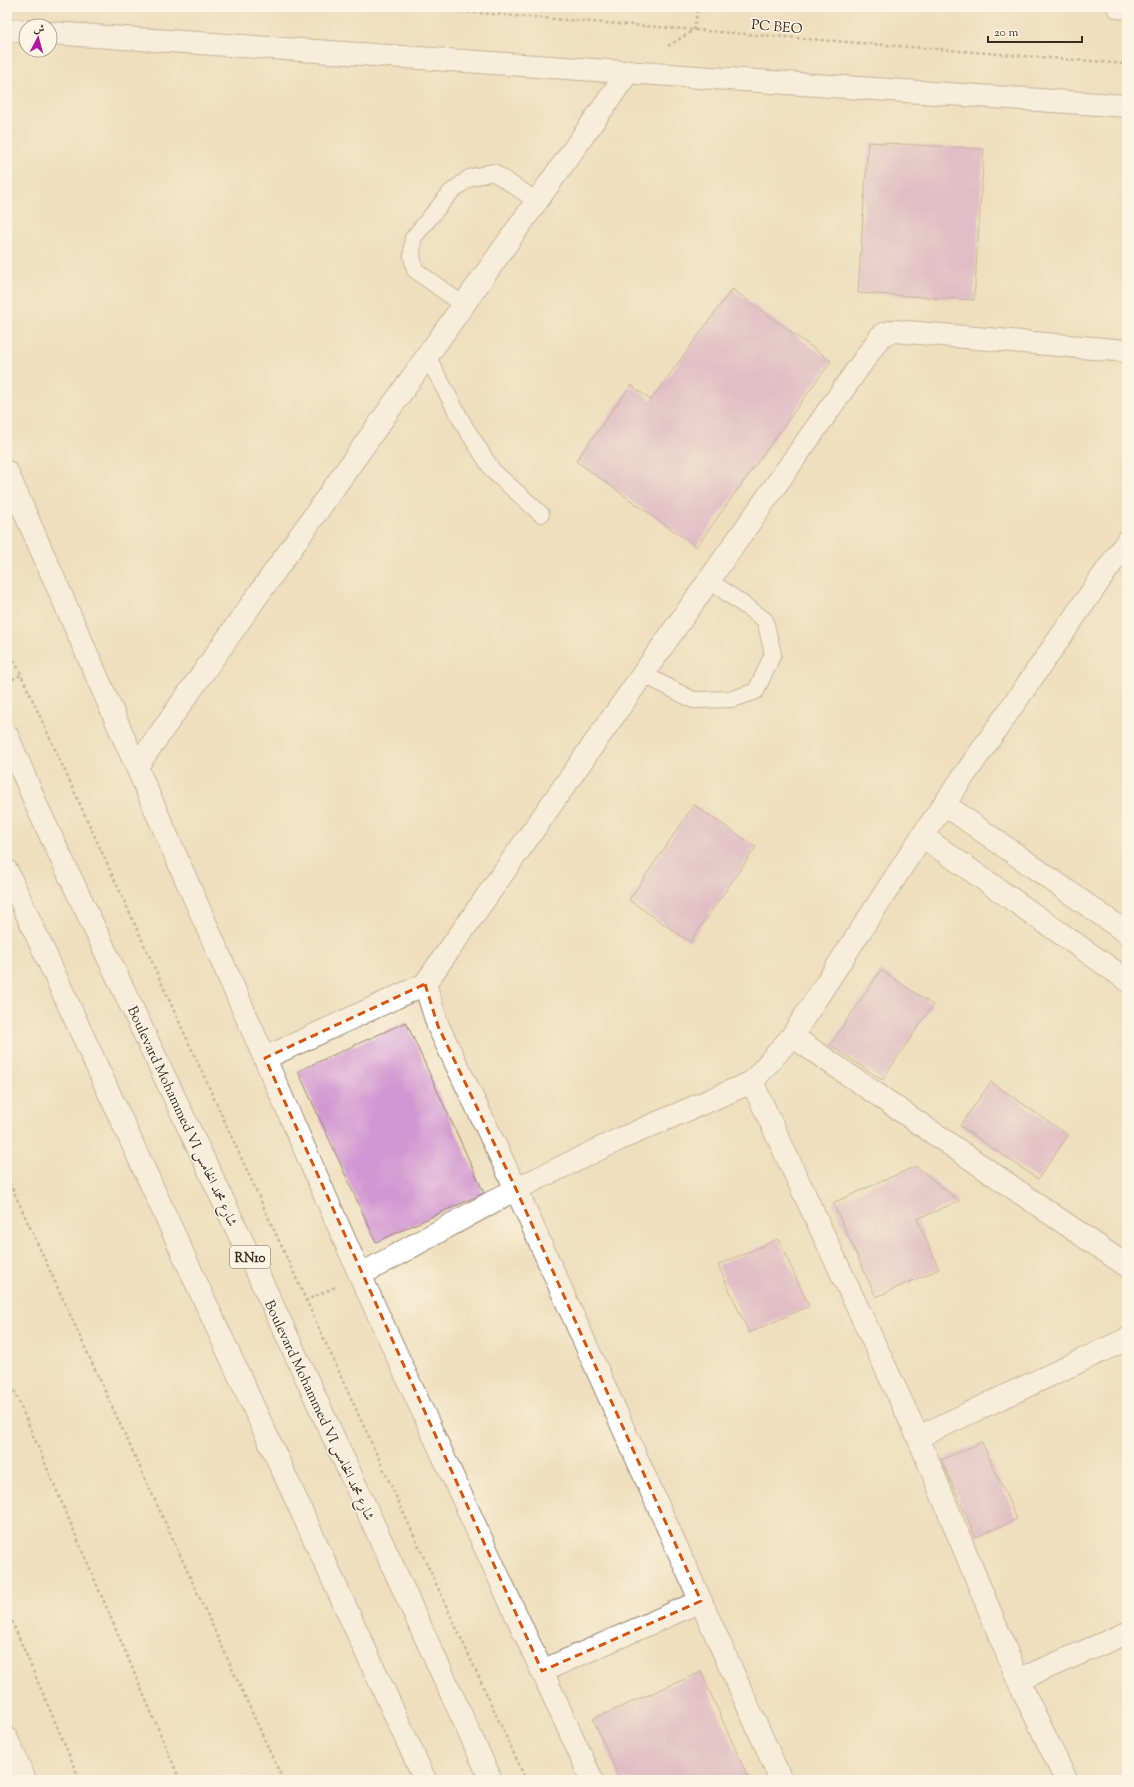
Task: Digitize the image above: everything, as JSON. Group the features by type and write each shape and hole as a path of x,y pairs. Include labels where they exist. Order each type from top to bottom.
{"street":[{"path":"1118,7 1127,8"},
{"path":"7,30 18,31"},
{"path":"58,34 629,71 1127,106"},
{"path":"136,766 629,71"},
{"path":"265,1058 425,984 710,581 880,337 886,333 895,331 1127,351"},
{"path":"7,472 360,1275 592,1780"},
{"path":"360,1275 516,1189 620,1139 752,1082 792,1036 922,836 1127,541"},
{"name":"Boulevard Mohammed VI شارع محمد الخامس","path":"7,736 39,811 281,1323 491,1780"},
{"path":"944,804 1127,933"},
{"path":"922,836 1127,980"},
{"path":"7,871 425,1780"},
{"path":"425,984 438,1026 516,1189 781,1780"},
{"path":"792,1036 1127,1266"},
{"path":"752,1082 918,1438 1018,1680 1066,1780"},
{"path":"918,1438 1127,1339"},
{"path":"542,1671 701,1601"},
{"path":"1018,1680 1127,1633"},
{"path":"7,1739 25,1780"}],"lane":[{"path":"463,305 415,270 412,256 413,238 450,193 469,178 493,172 537,201"},
{"path":"427,356 465,427 494,471 542,514"},
{"path":"643,674 693,700 733,699 756,690 773,654 765,620 710,581"}],"path":[{"name":"PC BEO","path":"402,7 1127,64"},
{"path":"668,46 694,30 698,7"},
{"path":"7,644 526,1780"},
{"path":"7,682 21,675"},
{"path":"7,1177 283,1780"},
{"path":"306,1300 360,1275"},
{"path":"7,1374 180,1780"},
{"path":"7,1610 80,1780"}],"highlighted area":[{"path":"425,984 438,1026 516,1189 701,1601 542,1671 265,1058"}],"building":[{"path":"868,142 984,149 974,300 858,293"},
{"path":"732,289 831,361 696,547 576,461 631,385 651,400"},
{"path":"694,805 756,847 690,942 629,900"},
{"path":"881,970 933,1005 882,1080 830,1045"},
{"path":"406,1022 484,1193 376,1242 298,1071"},
{"path":"991,1082 1068,1135 1038,1179 960,1126"},
{"path":"916,1166 959,1201 917,1219 939,1269 876,1297 833,1203"},
{"path":"778,1239 809,1306 749,1333 718,1265"},
{"path":"982,1442 1017,1519 976,1537 941,1460"},
{"path":"701,1672 749,1780 620,1780 593,1719"}]}
